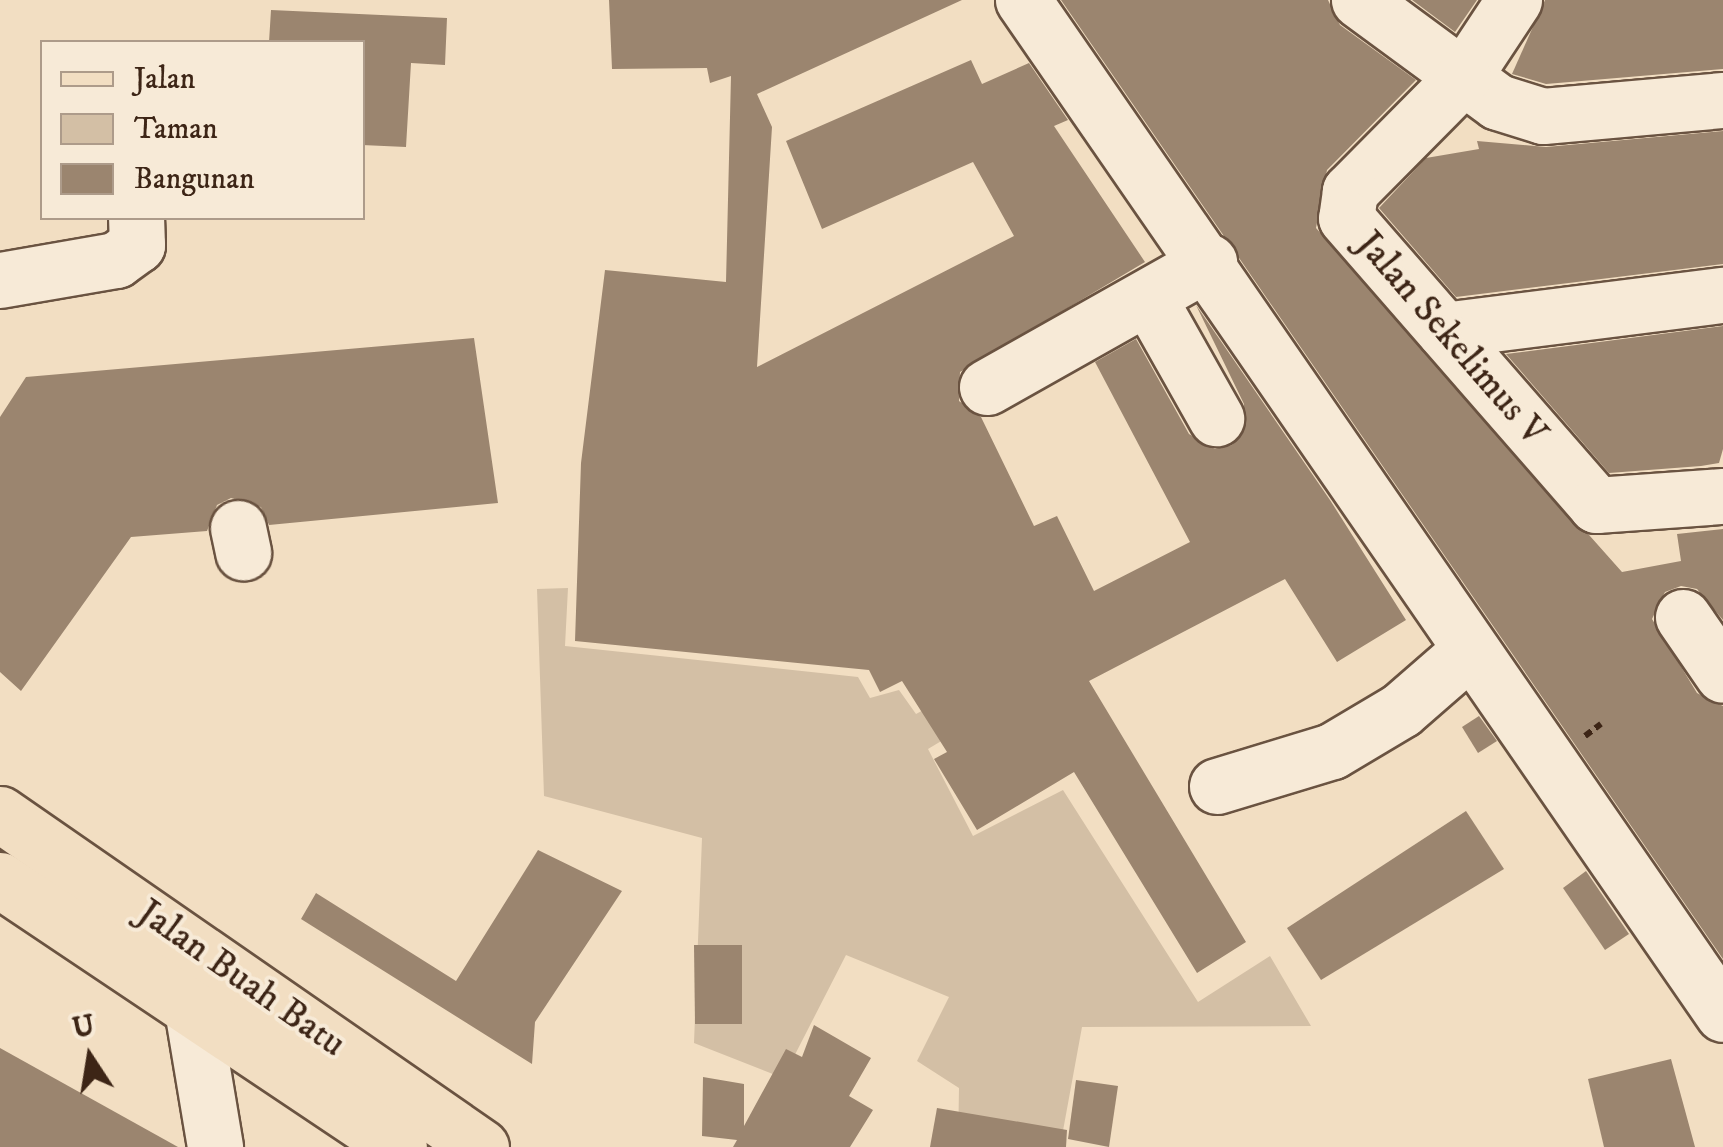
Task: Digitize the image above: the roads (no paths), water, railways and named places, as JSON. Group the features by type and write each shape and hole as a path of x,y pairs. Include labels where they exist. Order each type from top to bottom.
{"main road":[{"name":"Jalan Buah Batu","path":"0,814 467,1143"},
{"name":"Jalan Buah Batu","path":"0,880 392,1145"}],"street":[{"path":"1023,0 1209,262 1470,650 1723,1014"},
{"path":"1359,0 1463,78 1543,116 1723,100"},
{"path":"1463,78 1514,0"},
{"name":"Jalan Sekelimus V","path":"1463,78 1344,204 1346,218 1596,505 1723,496"},
{"path":"0,280 116,260 137,244 140,220"},
{"path":"988,387 1209,262"},
{"path":"1444,330 1723,295"},
{"path":"1148,298 1216,418"},
{"path":"1683,617 1723,675"},
{"path":"1217,786 1332,751 1401,710 1470,650"},
{"path":"192,1009 215,1147"}]}
